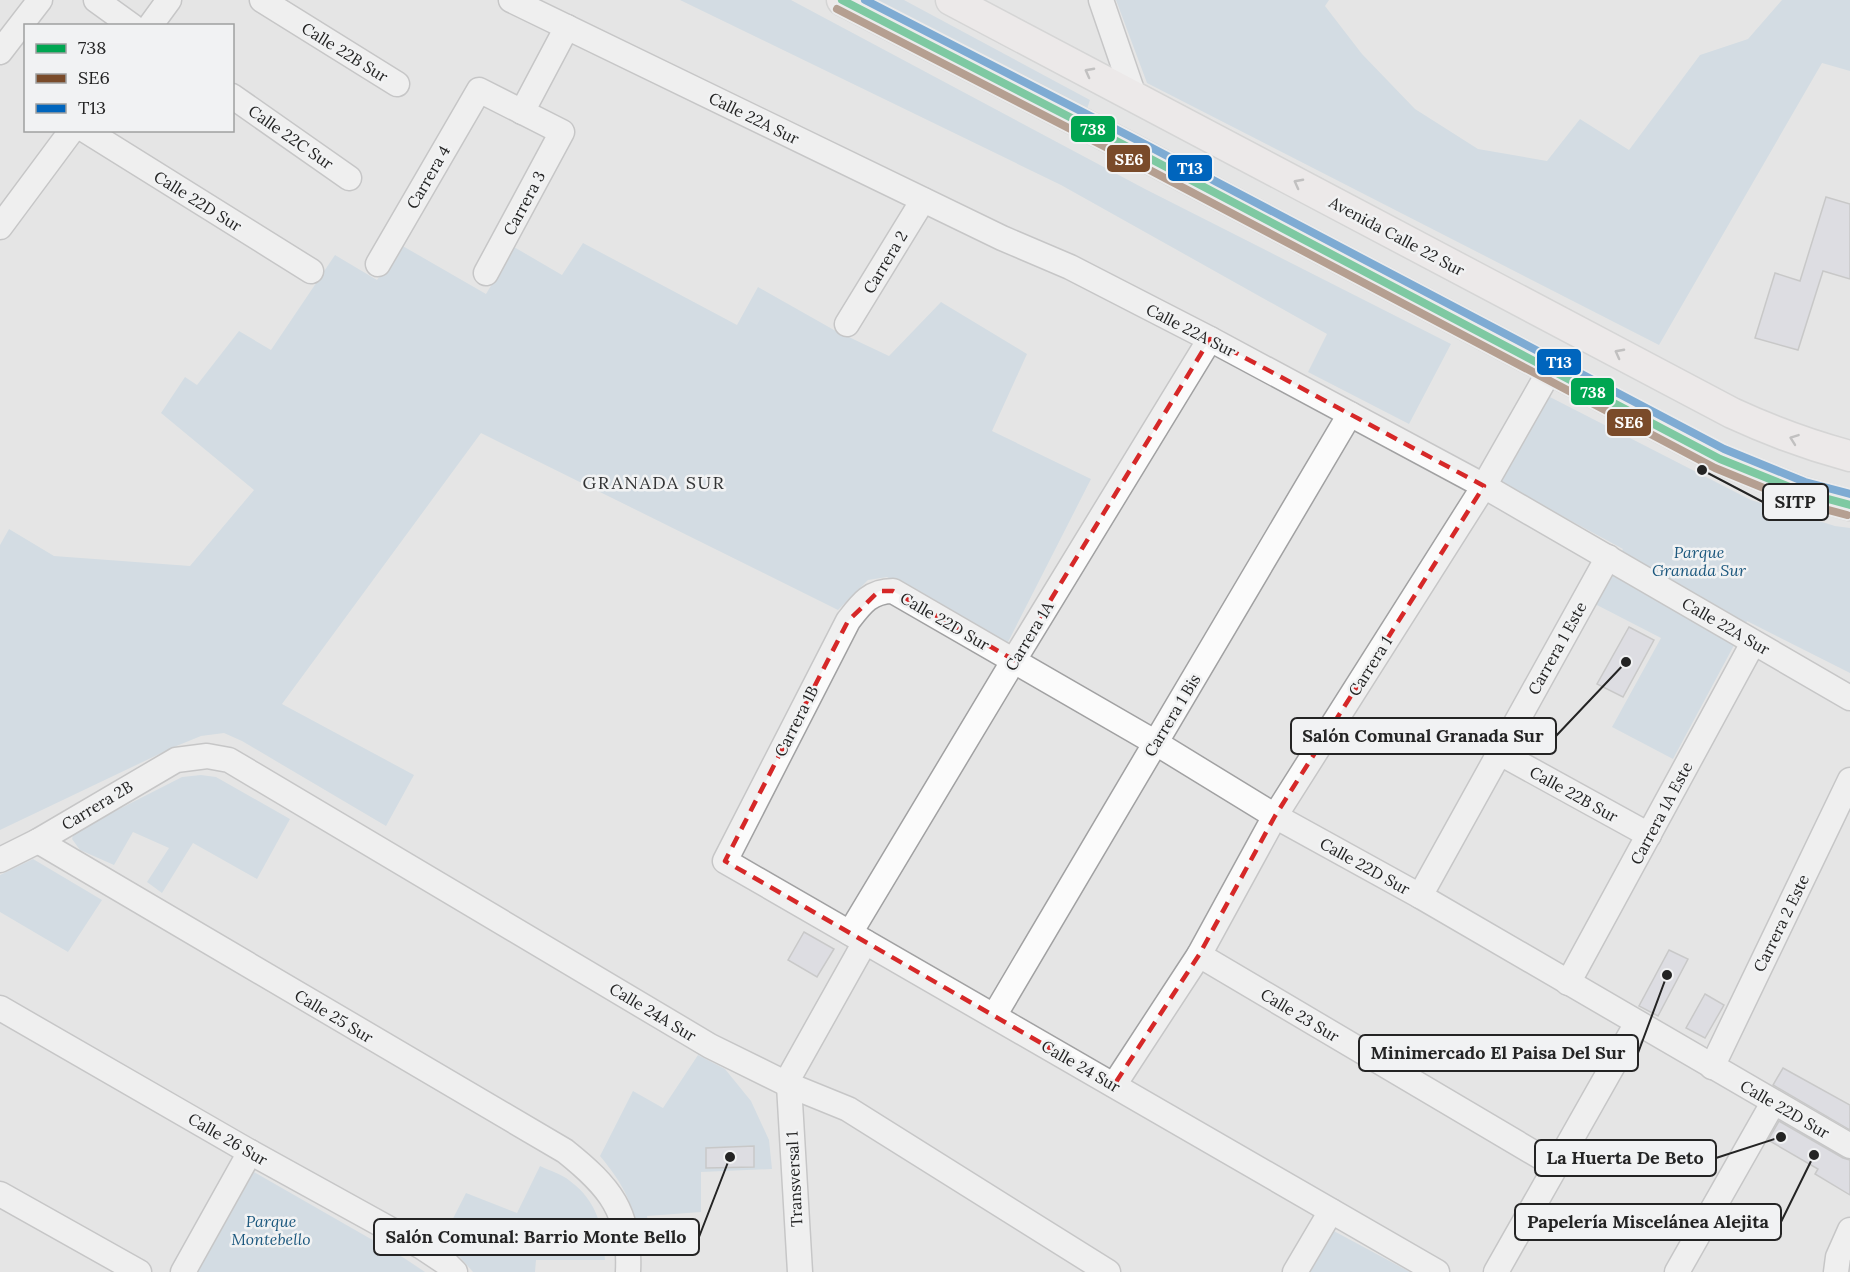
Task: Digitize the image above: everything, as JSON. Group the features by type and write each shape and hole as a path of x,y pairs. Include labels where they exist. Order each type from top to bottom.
{"main road":[{"path":"842,0 1720,459 1802,492 1850,505"},
{"name":"Avenida Calle 22 Sur","path":"951,0 1732,413 1812,446 1850,456"}],"street":[{"path":"0,52 40,0"},
{"path":"96,0 129,24"},
{"path":"151,24 169,0"},
{"name":"Calle 22B Sur","path":"262,0 397,84"},
{"name":"Calle 22A Sur","path":"511,0 1002,238 1070,267 1210,339 1484,486 1850,698"},
{"path":"1101,0 1134,96"},
{"path":"522,112 567,27"},
{"name":"Carrera 4","path":"378,264 479,90 522,112"},
{"name":"Calle 22C Sur","path":"234,97 349,178"},
{"name":"Carrera 3","path":"486,273 562,132 522,112"},
{"path":"0,227 71,132"},
{"name":"Calle 22D Sur","path":"88,132 311,271"},
{"name":"Carrera 2","path":"847,324 923,200"},
{"name":"Carrera 1A","path":"789,1085 791,1074 858,938 1014,660 1210,339"},
{"name":"Carrera 1","path":"1114,1085 1199,955 1275,816 1484,486 1550,370"},
{"name":"Carrera 1 Bis","path":"994,1016 1350,414"},
{"name":"Carrera 1 Este","path":"1420,896 1608,557"},
{"name":"Calle 22D Sur","path":"879,591 893,591 1014,660 1275,816 1420,896 1850,1146"},
{"name":"Carrera 1B","path":"725,861 848,621 860,604 879,591"},
{"name":"Carrera 1A Este","path":"1568,983 1753,643"},
{"name":"Calle 22B Sur","path":"1500,753 1649,835"},
{"name":"Carrera 2B","path":"0,860 38,841 169,763 196,757"},
{"name":"Calle 24A Sur","path":"196,757 218,757 238,765 710,1046 789,1085 848,1109 1108,1272"},
{"name":"Carrera 2 Este","path":"1712,1067 1850,780"},
{"name":"Calle 25 Sur","path":"38,841 565,1151 591,1175 618,1207 625,1224 629,1257 628,1272"},
{"name":"Calle 24 Sur","path":"725,861 1437,1272"},
{"name":"Calle 23 Sur","path":"1199,955 1556,1166"},
{"name":"Calle 26 Sur","path":"0,1008 250,1152 422,1247 455,1272"},
{"path":"1496,1272 1637,1023"},
{"name":"Transversal 1","path":"789,1085 800,1272"},
{"path":"1677,1272 1773,1103"},
{"path":"183,1272 250,1152"},
{"path":"0,1194 139,1272"},
{"path":"1295,1272 1331,1211"},
{"path":"1836,1272 1838,1257 1850,1230"}],"highlighted area":[{"path":"1210,339 1484,486 1275,816 1199,955 1114,1085 725,861 848,621 879,591 893,591 1014,660"}],"green space":[{"path":"680,0 791,0 1145,189 1451,344 1409,424 1308,372 1327,334 1061,185"},
{"path":"861,0 904,0 1090,100 1083,120"},
{"path":"1116,0 1329,0 1325,6 1362,54 1415,109 1478,149 1547,161 1580,119 1629,150 1700,55 1748,39 1782,0 1850,0 1850,71 1822,63 1659,345 1147,83"},
{"path":"583,243 737,325 758,287 834,330 889,356 941,302 1027,354 992,431 1091,479 1007,644 887,577 868,580 838,610 481,433 282,704 414,775 386,826 242,741 224,733 201,736 174,747 0,830 0,545 9,529 54,556 190,566 254,490 161,413 185,377 197,385 239,331 271,350 335,255 377,280 401,245 486,294 514,247 562,275"},
{"name":"Parque Granada Sur","path":"1548,396 1751,500 1835,526 1850,528 1850,673 1747,621 1673,759 1612,727 1661,638 1595,604 1623,549 1501,483"},
{"path":"201,775 216,777 290,819 257,879 193,843 162,893 147,882 169,848 133,832 114,865 80,850 72,839 74,832 182,777"},
{"path":"33,859 102,900 68,952 0,912 0,875"},
{"path":"698,1055 725,1069 751,1101 769,1140 772,1169 701,1172 701,1212 647,1216 649,1233 639,1233 625,1192 600,1156 633,1091 663,1108"},
{"path":"540,1166 560,1174 587,1198 600,1226 605,1260 536,1260 535,1272 473,1272 458,1255 439,1246 466,1193 517,1213"},
{"name":"Parque Montebello","path":"254,1172 404,1258 425,1272 197,1272"},
{"path":"1332,1230 1410,1272 1307,1272"}],"building":[{"path":"1826,197 1850,204 1850,279 1823,271 1798,350 1755,338 1775,273 1800,281"},
{"path":"1629,627 1654,640 1623,697 1597,684"},
{"path":"804,932 834,949 817,977 788,960"},
{"path":"1669,950 1688,959 1658,1016 1639,1006"},
{"path":"1705,994 1724,1005 1705,1038 1686,1028"},
{"path":"1783,1068 1850,1105 1850,1130 1773,1085"},
{"path":"1779,1121 1850,1160 1850,1195 1815,1174 1818,1169 1768,1140"},
{"path":"754,1146 754,1167 706,1168 706,1148"}],"transit line":[{"name":"738","path":"842,0 1130,148 1720,459 1802,492 1850,505"},
{"name":"T13","path":"865,0 1135,139 1724,449 1805,482 1850,494"},
{"name":"SE6","path":"837,9 1125,157 1715,468 1798,502 1847,515"}],"place":[{"name":"SITP","path":"1702,470"},
{"name":"Salón Comunal Granada Sur","path":"1626,662"},
{"name":"Minimercado El Paisa Del Sur","path":"1667,975"},
{"name":"La Huerta De Beto","path":"1781,1137"},
{"name":"Papelería Miscelánea Alejita","path":"1814,1155"},
{"name":"Salón Comunal: Barrio Monte Bello","path":"730,1157"}],"district":[{"name":"GRANADA SUR","path":"654,483"}]}
